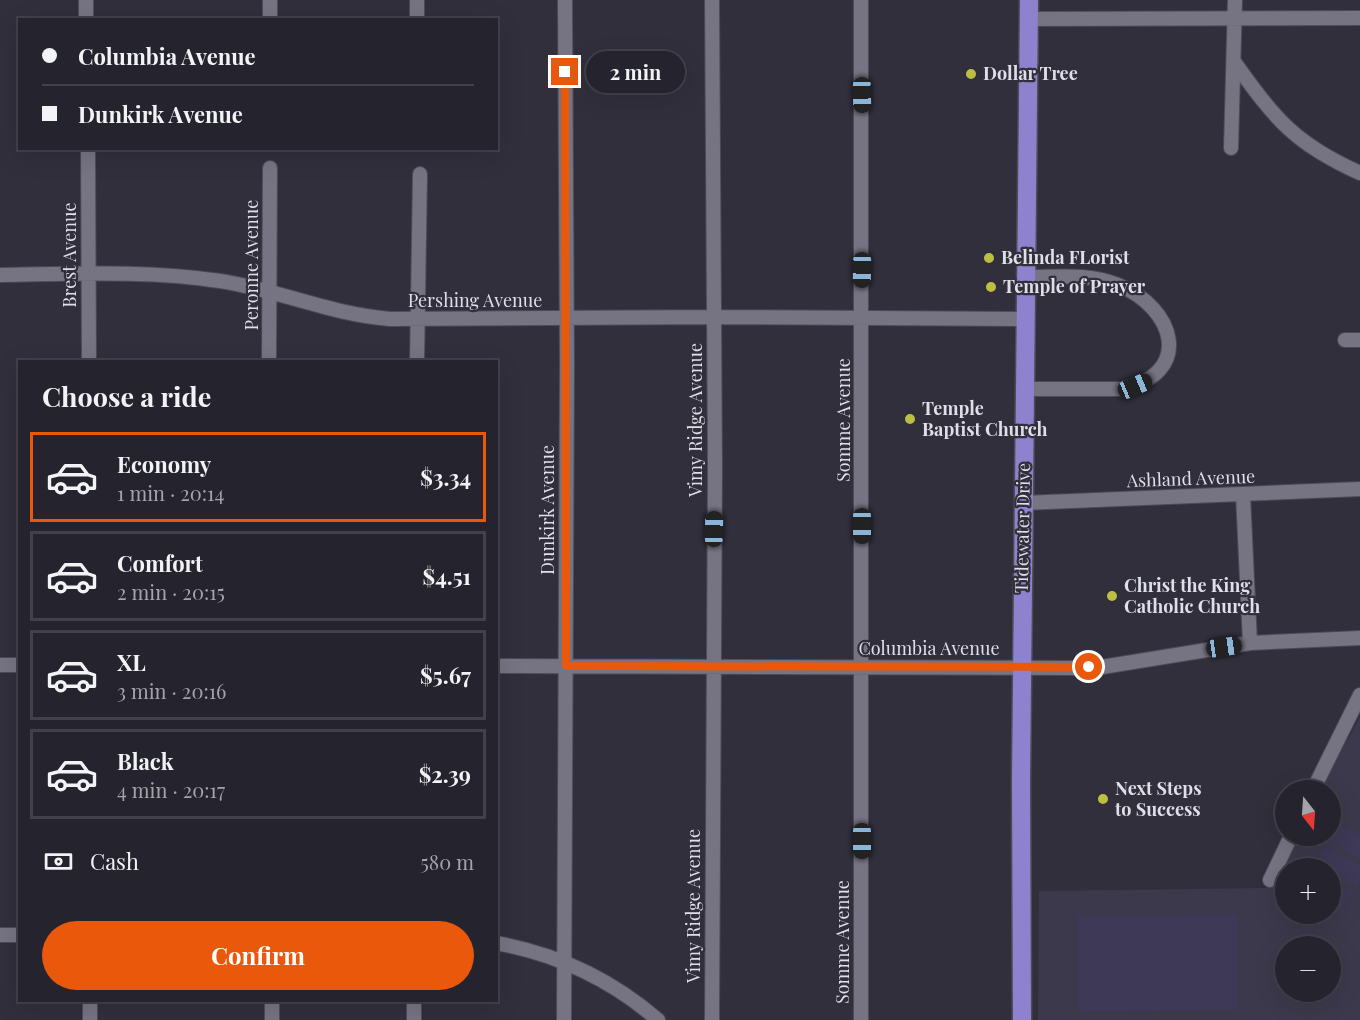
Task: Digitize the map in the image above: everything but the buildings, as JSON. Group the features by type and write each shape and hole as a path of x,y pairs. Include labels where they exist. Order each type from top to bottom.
{"highway":[{"name":"Tidewater Drive","path":"1022,1020 1023,503 1027,319 1029,0"}],"street":[{"path":"86,0 86,18"},
{"path":"270,0 270,18"},
{"path":"417,0 417,18"},
{"name":"Dunkirk Avenue","path":"564,1020 567,319 565,0"},
{"name":"Vimy Ridge Avenue","path":"712,0 714,317 712,1020"},
{"name":"Somme Avenue","path":"861,0 861,1020"},
{"path":"1231,148 1235,0"},
{"path":"1029,19 1360,18"},
{"path":"1235,63 1271,113 1285,128 1331,158 1360,173"},
{"name":"Brest Avenue","path":"88,150 89,360"},
{"name":"Peronne Avenue","path":"269,360 270,168"},
{"path":"417,360 420,174"},
{"name":"Pershing Avenue","path":"0,275 170,276 237,284 346,314 418,319 714,317 1027,319"},
{"path":"1025,389 1121,389 1135,386 1147,381 1163,367 1170,349 1169,338 1158,312 1140,295 1102,279 1027,277"},
{"path":"1345,340 1360,340"},
{"name":"Ashland Avenue","path":"1023,503 1360,489"},
{"path":"1244,495 1250,643"},
{"name":"Columbia Avenue","path":"498,666 1102,667 1250,643 1360,638"},
{"path":"0,665 18,665"},
{"path":"1318,780 1360,695"},
{"path":"1270,880 1286,846"},
{"path":"0,935 18,935"},
{"path":"498,944 564,962 618,990 658,1020"},
{"path":"90,1002 90,1020"},
{"path":"272,1002 272,1020"},
{"path":"414,1002 414,1020"}],"shaded area":[{"path":"1360,717 1360,1020 1038,1020 1039,891 1266,888 1275,872 1275,924 1341,924 1341,858 1283,858 1289,846 1341,846 1341,780 1325,780"},
{"path":"1341,824 1360,834 1360,859 1336,846 1341,846"},
{"path":"1326,847 1360,865 1360,881 1356,888 1341,880 1341,858 1320,858"},
{"path":"1341,886 1354,893 1343,912 1341,911"},
{"path":"1237,914 1237,1010 1078,1011 1078,915"}],"place":[{"name":"Dollar Tree","path":"971,74"},
{"name":"Belinda FLorist","path":"989,258"},
{"name":"Temple of Prayer","path":"991,287"},
{"name":"Temple Baptist Church","path":"910,419"},
{"name":"Christ the King Catholic Church","path":"1112,596"},
{"name":"Next Steps to Success","path":"1103,799"}],"route":[{"path":"565,72 566,666 1089,667"}]}
